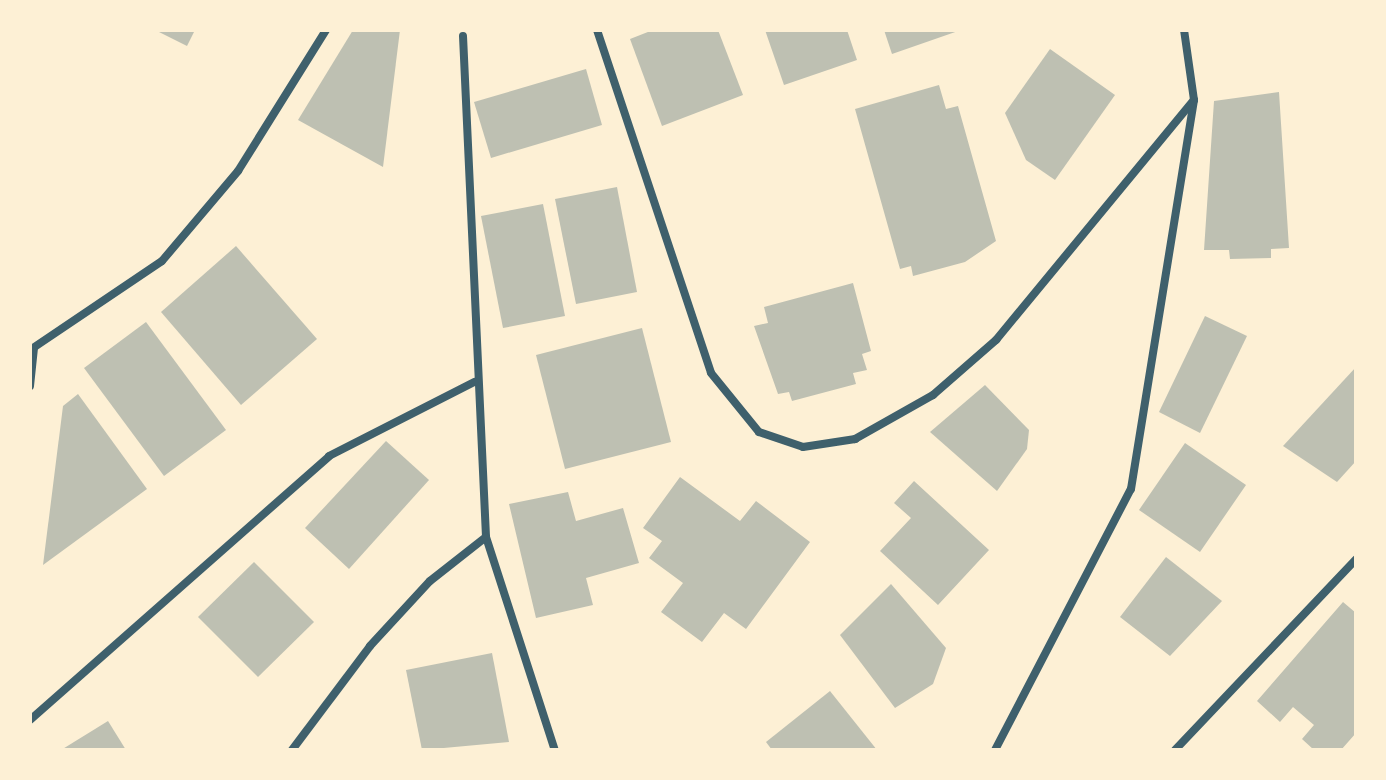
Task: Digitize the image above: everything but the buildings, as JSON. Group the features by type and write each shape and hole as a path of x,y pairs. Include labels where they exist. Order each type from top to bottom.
{"street":[{"path":"30,386 32,350 162,261 238,171 326,30"},
{"path":"597,30 711,373 759,432 803,447 855,439 933,395 996,340 1194,100"},
{"path":"995,750 1131,489 1194,100 1184,30"},
{"path":"463,36 474,382 486,537 555,750"},
{"path":"30,720 329,456 474,382"},
{"path":"292,750 370,646 430,581 486,537"},
{"path":"1175,750 1356,559"}]}
